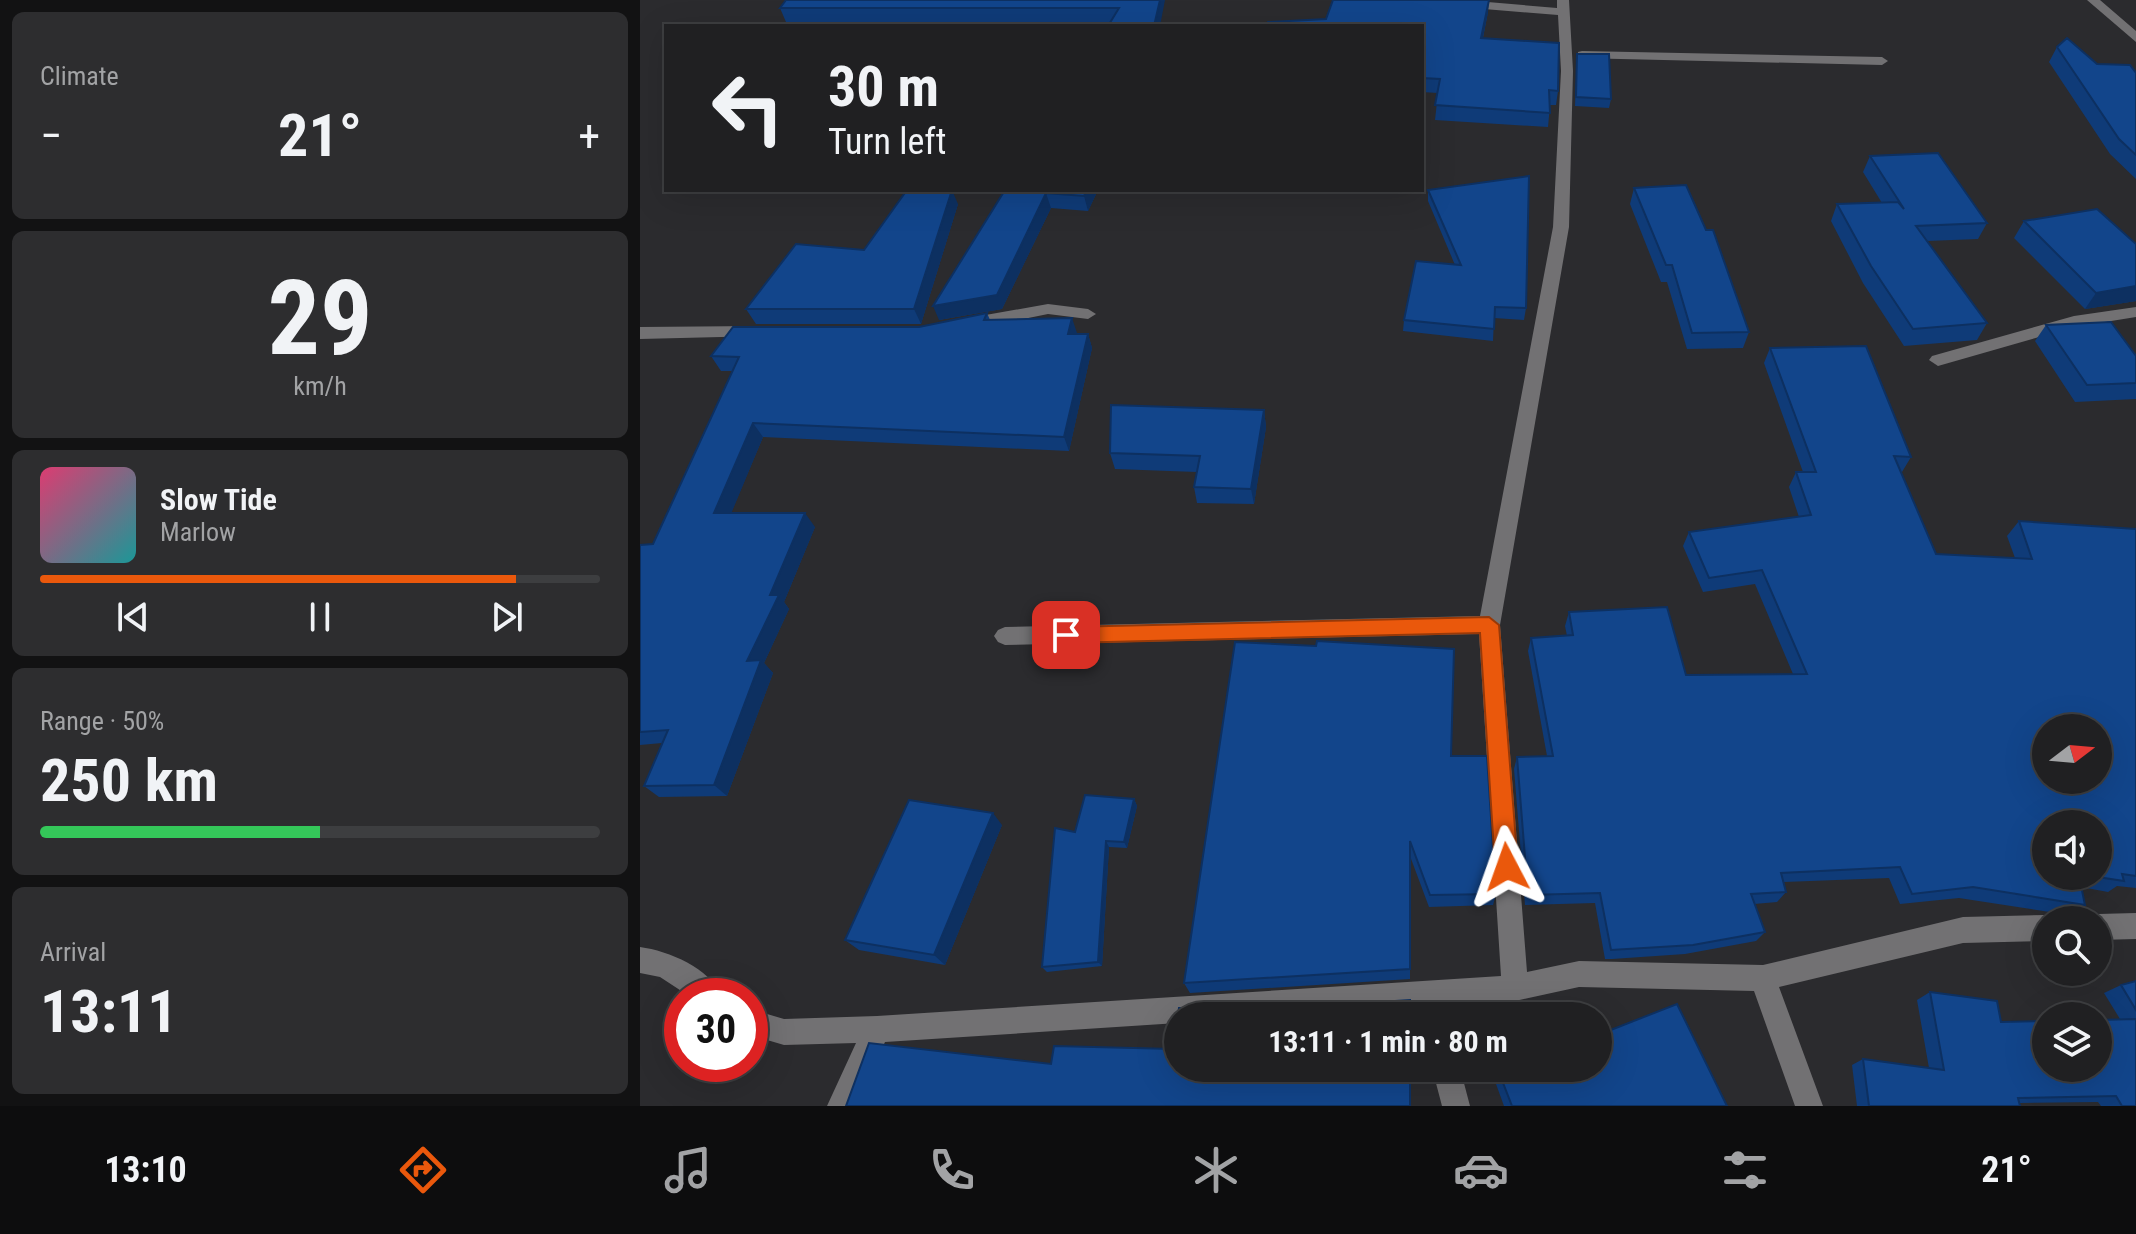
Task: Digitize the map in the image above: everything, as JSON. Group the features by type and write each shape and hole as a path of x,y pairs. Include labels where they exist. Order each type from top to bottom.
{"street":[{"path":"2093,0 2136,38"},
{"path":"1451,2 1563,6 1566,55 1561,227 1489,625 1515,988"},
{"path":"1566,55 1882,61"},
{"path":"949,328 1048,309 1088,314"},
{"path":"1938,360 2074,322 2136,312"},
{"path":"640,333 769,332"},
{"path":"1005,636 1489,625"},
{"path":"2112,927 2136,926"},
{"path":"1444,1002 1579,974 1763,978 1963,930 2032,928"},
{"path":"640,960 652,961 684,978"},
{"path":"1763,978 1809,1106"},
{"path":"768,1027 784,1032 1164,1017"},
{"path":"841,1106 877,1029"},
{"path":"1450,1082 1456,1106"}],"building":[{"path":"786,0 1160,0 1154,24 1109,24 1119,8 780,8"},
{"path":"1333,0 1489,0 1481,38 1559,43 1558,91 1549,90 1550,113 1435,105 1440,79 1424,78 1424,24 1267,24 1326,19"},
{"path":"2067,38 2097,64 2130,65 2136,73 2136,155 2119,139 2057,47"},
{"path":"1577,54 1609,54 1611,99 1576,97"},
{"path":"1938,153 1987,223 1916,226 1987,323 1913,329 1871,266 1837,204 1898,202 1904,209 1870,156"},
{"path":"1529,176 1526,308 1495,307 1494,329 1404,320 1416,261 1461,265 1428,190"},
{"path":"1686,185 1706,230 1713,230 1749,332 1692,333 1672,265 1666,265 1634,188"},
{"path":"906,192 951,192 914,309 746,309 796,244 864,250"},
{"path":"1004,192 1086,192 1084,196 1046,193 997,295 933,306"},
{"path":"2097,209 2136,244 2136,286 2096,293 2024,221"},
{"path":"987,313 984,320 1072,318 1068,334 1088,334 1064,437 753,423 714,513 805,513 770,595 779,595 747,661 761,660 714,785 644,786 668,730 640,732 640,545 653,544 739,357 711,356 733,327 919,327"},
{"path":"2111,322 2136,356 2136,383 2087,385 2046,325"},
{"path":"1866,346 1911,457 1894,456 1936,554 2032,559 2019,521 2136,529 2136,876 2122,874 2124,881 2112,879 2112,810 2032,810 2032,890 2082,890 2085,905 1973,887 1912,894 1900,867 1781,873 1786,892 1751,894 1765,932 1693,945 1611,950 1600,893 1528,895 1517,757 1553,756 1531,638 1573,635 1569,612 1667,607 1686,675 1807,674 1762,570 1709,578 1689,532 1811,515 1796,472 1816,472 1770,348"},
{"path":"1111,405 1264,410 1251,489 1194,487 1200,456 1110,453"},
{"path":"1317,641 1454,649 1451,756 1487,756 1496,894 1430,895 1410,841 1410,969 1184,983 1235,642 1316,646"},
{"path":"1085,795 1134,799 1124,842 1106,841 1098,962 1042,967 1055,828 1075,832"},
{"path":"909,800 993,813 934,955 845,940"},
{"path":"2136,981 2136,1010 2121,985"},
{"path":"1930,992 1997,1001 2001,1022 2032,1021 2032,1082 2112,1082 2112,1020 2136,1019 2136,1106 2122,1106 2116,1096 2018,1098 2020,1106 1869,1106 1863,1059 1944,1070"},
{"path":"1677,1004 1727,1106 1512,1106 1503,1082 1612,1082 1612,1030"},
{"path":"869,1043 1051,1064 1054,1046 1164,1049 1164,1082 1410,1082 1410,1106 846,1106"}],"route":[{"path":"1066,635 1489,625 1507,867"}]}
